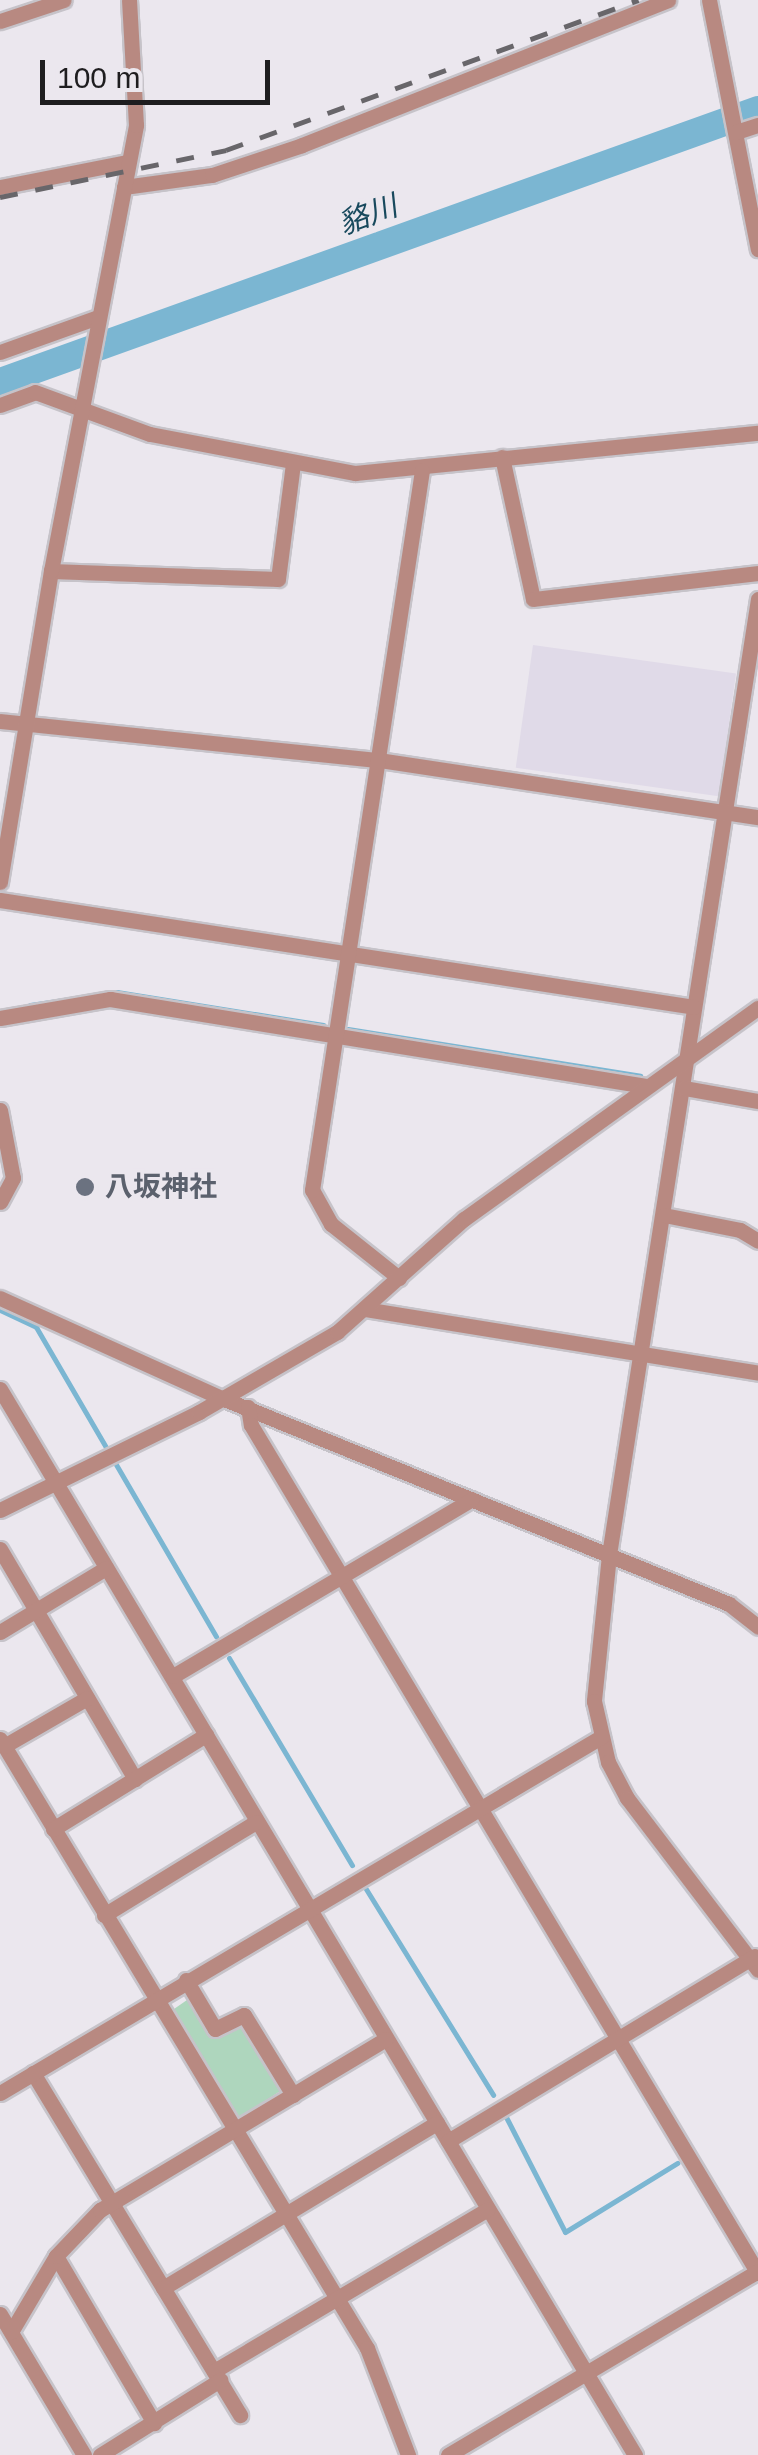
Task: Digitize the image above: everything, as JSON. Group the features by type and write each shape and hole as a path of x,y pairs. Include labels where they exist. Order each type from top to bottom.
{"street":[{"path":"0,21 64,0"},
{"path":"0,882 50,571 124,187 137,98 129,0"},
{"path":"124,187 212,176 286,151 668,0"},
{"path":"708,0 758,249"},
{"path":"736,132 758,126"},
{"path":"0,187 127,162"},
{"path":"0,352 98,317"},
{"path":"0,405 36,392 150,434 355,473 422,470 758,432"},
{"path":"502,458 533,599 758,572"},
{"path":"50,571 278,580 293,463"},
{"path":"399,1278 330,1224 314,1202 335,1034 422,470"},
{"path":"448,2141 755,1961 626,1798 601,1737 594,1662 758,599"},
{"path":"0,721 378,760 758,817"},
{"path":"0,900 694,1007"},
{"path":"0,1018 110,999 646,1086"},
{"path":"0,1510 224,1399 365,1309 464,1219 758,1008"},
{"path":"684,1088 758,1101"},
{"path":"0,1110 14,1178 0,1202"},
{"path":"664,1215 740,1230 758,1241"},
{"path":"0,1298 224,1399 729,1604 758,1627"},
{"path":"365,1309 758,1373"},
{"path":"0,1389 635,2455"},
{"path":"248,1406 251,1425 758,2272 448,2455"},
{"path":"172,1676 472,1499"},
{"path":"0,1549 135,1779"},
{"path":"0,1632 106,1568"},
{"path":"86,1698 2,1742 380,2372 408,2455"},
{"path":"54,1829 206,1735"},
{"path":"0,2093 308,1906 601,1737"},
{"path":"104,1915 256,1822"},
{"path":"186,1980 215,2029 244,2015 292,2096"},
{"path":"11,2332 56,2256 112,2204 386,2039"},
{"path":"33,2073 240,2415"},
{"path":"163,2288 437,2123"},
{"path":"100,2455 335,2298 488,2209"},
{"path":"56,2256 154,2422"},
{"path":"0,2314 84,2455"}],"shaded area":[{"path":"533,645 736,674 719,796 516,768"}],"green space":[{"path":"187,2000 210,2037 241,2023 282,2090 239,2118 174,2009"}],"waterway":[{"name":"貉川","path":"0,382 758,110"},
{"path":"30,1005 117,992 323,1025"},
{"path":"348,1029 640,1076"},
{"path":"0,1310 36,1327 216,1636"},
{"path":"229,1658 352,1865"},
{"path":"366,1889 493,2095"},
{"path":"506,2117 565,2232 677,2163"}],"railway":[{"path":"0,197 226,150 639,0"}],"place":[{"name":"八坂神社","path":"85,1187"}]}
